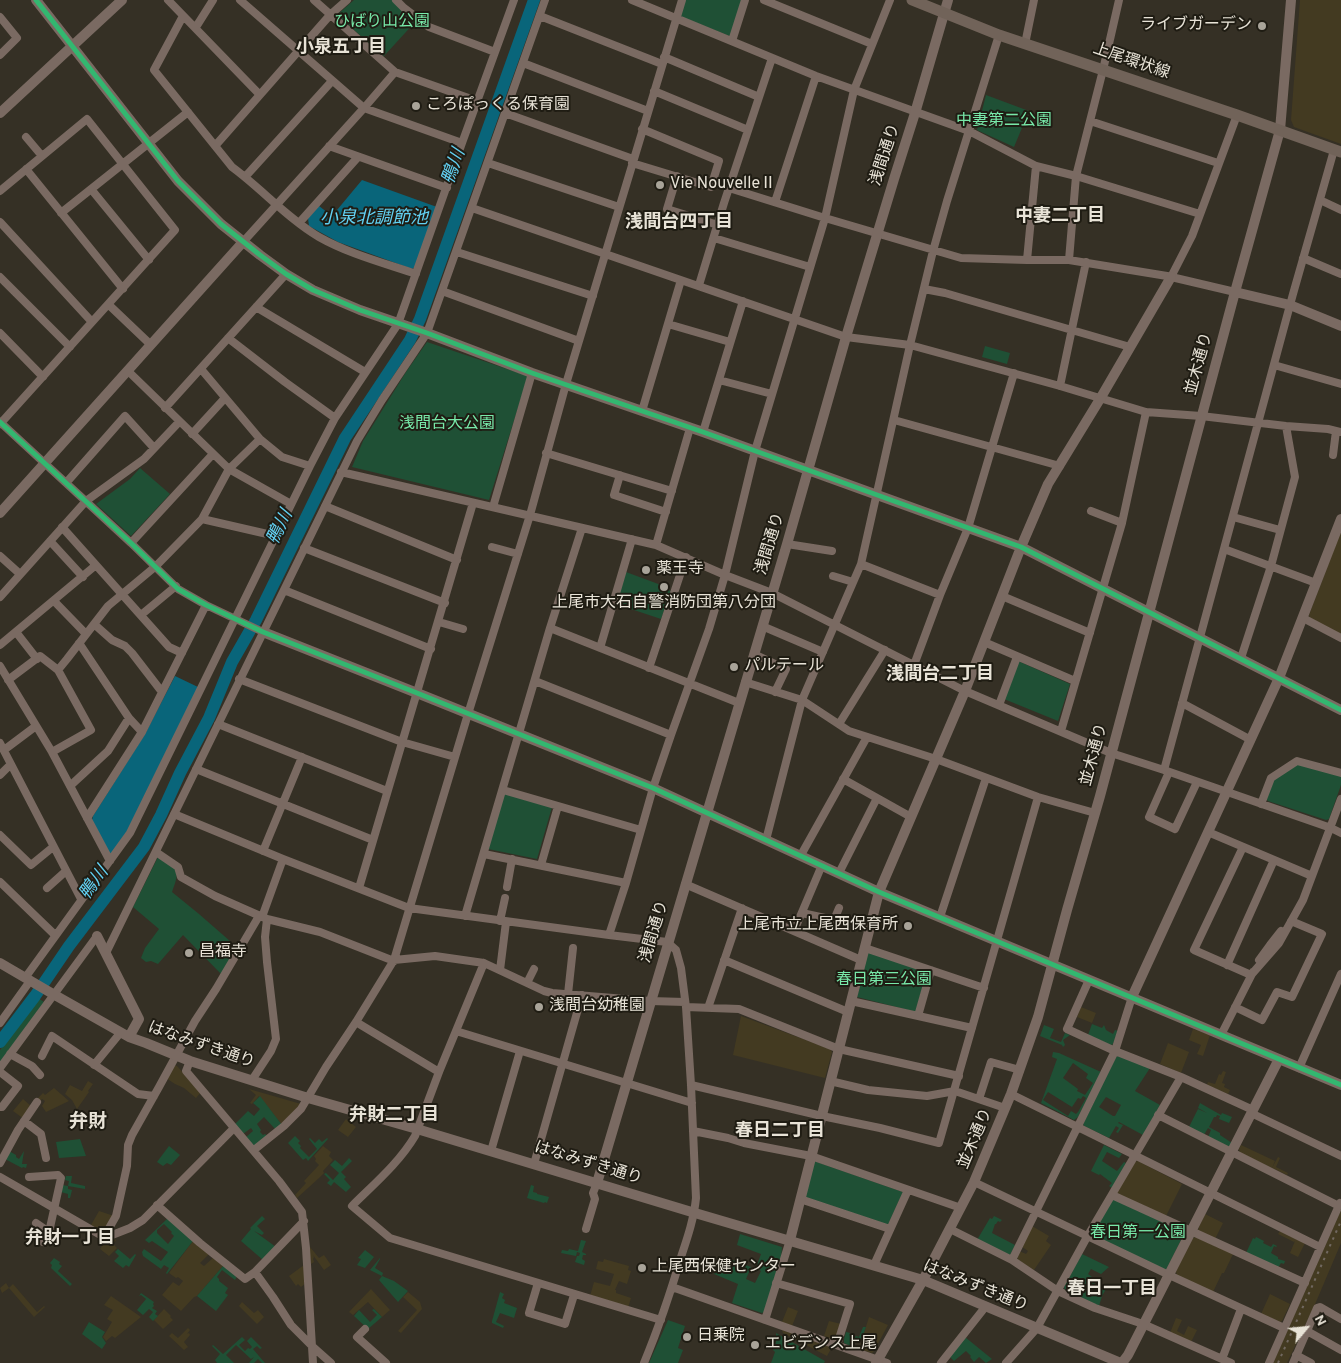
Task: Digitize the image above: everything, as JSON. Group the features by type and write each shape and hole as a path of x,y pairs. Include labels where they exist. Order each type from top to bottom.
{"main road":[{"name":"上尾環状線","path":"912,0 999,35 1338,151"}],"street":[{"path":"36,0 178,181 221,224 243,242 286,274 313,290 398,324 1021,547 1341,710"},
{"path":"0,113 122,0"},
{"path":"168,0 260,95"},
{"path":"196,28 213,0"},
{"path":"240,0 364,108 462,143"},
{"path":"314,0 395,72 477,101"},
{"path":"215,146 330,15 347,0"},
{"path":"396,0 429,27 495,52"},
{"path":"0,1023 29,980 55,935 130,833 335,418 398,324 514,0"},
{"path":"106,953 357,441 427,333 545,0"},
{"path":"632,0 816,76 969,131 1036,166 1076,176 1200,214"},
{"path":"254,1150 284,1126 300,1109 394,961 530,515 566,384 682,0"},
{"path":"732,41 745,0"},
{"path":"764,0 872,44"},
{"path":"609,935 653,788 709,629 725,575 755,451 825,218 854,90 890,0"},
{"name":"浅間通り","path":"596,1183 787,544 846,336 948,0"},
{"path":"1025,44 1034,0"},
{"path":"1069,260 1076,176 1119,0"},
{"name":"並木通り","path":"880,1362 974,1182 1011,1094 1038,1017 1280,130 1291,0"},
{"path":"183,16 154,70 232,167 276,205 319,236 344,248 416,274"},
{"path":"540,16 759,97"},
{"path":"0,18 18,38 0,55"},
{"path":"766,840 802,700 861,564 933,251 999,35"},
{"path":"699,285 772,58"},
{"path":"523,62 648,111"},
{"path":"0,513 395,72"},
{"path":"776,202 816,76"},
{"path":"245,177 332,81"},
{"path":"654,91 748,130"},
{"path":"62,214 188,112"},
{"path":"505,113 633,161 711,187 719,161 642,129"},
{"path":"765,1320 790,1240 879,892 965,691 1021,547 1048,484 1171,277 1192,236 1237,115"},
{"path":"0,191 87,119 176,230 0,423 176,586 206,605 263,632 653,788 879,892 1341,1085"},
{"path":"1090,121 1218,163"},
{"path":"26,137 42,156"},
{"path":"329,146 447,188"},
{"path":"1197,782 1175,829 1149,817 1167,771 1182,703 1290,305 1320,200 1338,151"},
{"path":"299,223 358,157"},
{"path":"488,163 619,207"},
{"path":"1027,260 1036,166"},
{"path":"26,169 122,289"},
{"path":"677,176 667,210 718,225"},
{"path":"730,188 961,258 1069,260 1171,277 1290,305 1341,326"},
{"path":"91,189 149,260"},
{"path":"1320,200 1341,210"},
{"path":"472,208 846,336 910,345 1060,386 1146,412 1338,431 1333,455"},
{"path":"0,222 92,322"},
{"path":"714,238 810,267"},
{"path":"457,252 592,296"},
{"path":"1303,258 1341,274"},
{"path":"1060,386 1086,262"},
{"path":"165,408 286,274"},
{"path":"0,277 70,347"},
{"path":"642,411 681,280"},
{"path":"924,289 945,293 1130,347"},
{"path":"442,291 579,341"},
{"path":"703,432 743,301"},
{"path":"109,305 151,345"},
{"path":"256,308 365,372"},
{"path":"668,324 730,342"},
{"path":"0,333 43,377"},
{"path":"228,338 284,382 335,418"},
{"path":"1274,365 1341,384"},
{"path":"201,369 260,439 282,456 310,466"},
{"path":"128,371 229,469 291,504"},
{"path":"493,507 532,372"},
{"path":"914,665 968,528 1014,373"},
{"path":"719,380 772,394"},
{"path":"192,434 225,398"},
{"path":"1061,731 1122,522 1146,412"},
{"path":"66,483 125,416 154,448"},
{"path":"894,420 1060,466"},
{"path":"0,597 86,501 144,459 180,422"},
{"path":"1241,658 1271,566 1295,477 1286,426"},
{"path":"656,545 690,428"},
{"path":"58,670 108,606 156,566 202,519 229,469 260,439"},
{"path":"546,453 672,491"},
{"path":"131,543 212,454"},
{"path":"341,472 656,545 772,593 965,691 1111,753 1341,833"},
{"path":"620,475 614,495 666,512"},
{"path":"359,888 474,503"},
{"path":"325,506 457,560"},
{"path":"1091,512 1122,522"},
{"path":"1233,517 1280,530"},
{"path":"202,519 276,536"},
{"path":"1012,1260 1115,1051 1132,997 1279,678 1341,519"},
{"path":"62,527 169,647 182,653"},
{"path":"465,916 550,628 582,528"},
{"path":"600,648 632,539"},
{"path":"50,541 83,577"},
{"path":"787,544 832,551"},
{"path":"492,547 518,554"},
{"path":"304,548 444,603"},
{"path":"1224,549 1316,583"},
{"path":"0,556 20,574"},
{"path":"648,668 686,558"},
{"path":"861,564 940,595"},
{"path":"0,645 96,566"},
{"path":"834,576 853,582"},
{"path":"141,615 176,586"},
{"path":"284,590 431,649"},
{"path":"1002,596 1090,633"},
{"path":"54,601 86,634"},
{"path":"87,818 142,732 206,605"},
{"path":"1303,618 1341,638"},
{"path":"439,622 463,629"},
{"path":"94,624 112,640 125,646 162,692"},
{"path":"762,626 823,652"},
{"path":"550,628 739,703"},
{"path":"16,632 37,659"},
{"path":"984,642 1076,681"},
{"path":"79,643 129,718 142,732"},
{"path":"839,724 885,650"},
{"path":"754,654 786,669 775,692"},
{"path":"8,680 40,656 58,670 91,730 52,752"},
{"path":"999,705 1018,657"},
{"path":"0,666 52,752 110,861"},
{"path":"239,679 402,742 455,757"},
{"path":"535,681 671,735"},
{"path":"745,682 802,700 849,731 936,759 1038,797 1094,813"},
{"path":"1182,703 1251,740"},
{"path":"70,786 108,751 129,718"},
{"path":"218,724 387,791"},
{"path":"36,726 2,747 81,899"},
{"path":"801,855 867,737"},
{"path":"263,851 302,758"},
{"path":"1261,804 1271,778 1297,761 1341,773"},
{"path":"0,775 10,765"},
{"path":"196,769 373,840"},
{"path":"940,918 986,778"},
{"path":"843,779 911,817"},
{"path":"503,790 641,830"},
{"path":"691,1085 940,1143 1038,797"},
{"path":"839,873 877,798"},
{"path":"1221,1035 1266,949 1291,921 1303,900 1341,799"},
{"path":"541,865 558,806"},
{"path":"174,814 409,908 667,942 676,950 681,968 686,1004 694,1131 695,1213 661,1320 644,1363"},
{"path":"1208,832 1312,876"},
{"path":"0,835 31,865 53,847"},
{"path":"1244,847 1194,950 1251,976"},
{"path":"156,852 178,867 181,877 216,896 263,917 320,932 394,961 434,956 484,963 544,991 686,1004 708,1008 739,1009 839,1049 959,1076"},
{"path":"484,854 626,883"},
{"path":"104,1237 116,1216 127,1166 128,1145 132,1135 194,1021 263,917 283,859"},
{"path":"507,887 512,859"},
{"path":"1227,965 1274,860"},
{"path":"794,931 822,865"},
{"path":"47,888 66,871"},
{"path":"0,882 55,935"},
{"path":"685,884 861,960"},
{"path":"500,970 505,898"},
{"path":"708,1008 742,908"},
{"path":"802,913 834,920 839,908"},
{"path":"252,1080 276,1039 263,917"},
{"path":"1235,1007 1262,1020 1277,992 1292,997 1322,934 1291,921"},
{"path":"0,1068 51,993 97,936 139,1020 94,1065"},
{"path":"568,994 573,948"},
{"path":"865,948 984,988"},
{"path":"724,960 848,1012"},
{"path":"0,963 29,980"},
{"path":"484,963 415,1136 410,1145 392,1166 352,1206 390,1238 661,1320"},
{"path":"527,983 534,969"},
{"path":"918,1016 931,970"},
{"path":"1298,1068 1341,974"},
{"name":"はなみずき通り","path":"29,980 125,1034 190,1061 381,1120 418,1129 923,1280 1121,1363"},
{"path":"1089,980 1067,1029 1115,1051 1181,1077 1341,1156"},
{"path":"534,1164 582,995"},
{"path":"851,1001 972,1028"},
{"path":"356,1022 439,1072"},
{"path":"456,1032 692,1103"},
{"path":"42,1056 52,1036 138,1094 154,1096"},
{"path":"491,1151 520,1051"},
{"path":"10,1054 32,1066 40,1075"},
{"path":"1121,1363 1128,1355 1279,1060"},
{"path":"190,1061 186,1071 254,1150 302,1212 313,1363"},
{"path":"979,1099 991,1062 1020,1070"},
{"path":"0,1072 18,1086 0,1107"},
{"path":"1006,1363 1037,1328 1087,1237 1181,1077"},
{"path":"830,1081 868,1090 927,1096 955,1091 1005,1108"},
{"path":"1011,1094 1320,1247"},
{"path":"0,1163 18,1130 37,1102"},
{"path":"1158,1115 1340,1203 1269,1363"},
{"path":"24,1121 41,1134 46,1158"},
{"path":"0,1177 104,1237 112,1236 143,1220 234,1128"},
{"path":"694,1131 811,1156 961,1208"},
{"path":"41,1134 50,1132"},
{"path":"29,1177 58,1175 61,1178 49,1232 43,1242"},
{"path":"974,1182 1169,1276 1284,1328"},
{"path":"586,1229 595,1199 593,1193 596,1183"},
{"path":"874,1265 908,1190"},
{"path":"1112,1195 1304,1283"},
{"path":"800,1199 890,1229"},
{"path":"158,1205 200,1244 244,1279 255,1272 304,1221"},
{"path":"36,1223 49,1232"},
{"path":"950,1229 1012,1260 1058,1291 1095,1308 1143,1324 1232,1363"},
{"path":"255,1272 291,1325 331,1363"},
{"path":"538,1283 530,1313 565,1324 574,1295"},
{"path":"776,1283 850,1304 837,1345"},
{"path":"672,1287 880,1362"},
{"path":"942,1363 986,1306"},
{"path":"1292,1363 1317,1308 1320,1307 1341,1319"},
{"path":"1222,1359 1242,1308"},
{"path":"365,1328 357,1337 386,1363"},
{"path":"1307,1331 1341,1350"},
{"path":"1296,1355 1311,1363"}],"shaded area":[{"path":"1300,0 1341,0 1341,144 1294,127 1291,120"},
{"path":"1341,531 1341,635 1310,618 1309,615"},
{"path":"1081,1007 1096,1013 1092,1023 1077,1017"},
{"path":"741,1016 830,1049 832,1052 825,1078 733,1055"},
{"path":"1193,1029 1210,1035 1203,1056 1197,1054 1201,1045 1189,1040"},
{"path":"1168,1043 1189,1052 1181,1073 1160,1064"},
{"path":"174,1065 201,1092 196,1098 184,1088 166,1078"},
{"path":"1223,1071 1226,1072 1222,1083 1225,1084 1224,1087 1230,1090 1228,1094 1207,1085 1208,1082 1215,1084 1219,1074 1221,1075"},
{"path":"88,1081 93,1084 77,1109 72,1100 65,1094 70,1085 82,1091"},
{"path":"54,1088 69,1101 46,1112 42,1106 45,1101 42,1099 38,1103 36,1100 43,1093 45,1095"},
{"path":"249,1089 301,1104 282,1125 259,1096 252,1104 250,1103 256,1095"},
{"path":"23,1099 32,1107 24,1119 13,1111"},
{"path":"346,1119 356,1127 348,1137 338,1130"},
{"path":"1241,1145 1275,1161 1272,1168 1240,1153"},
{"path":"323,1146 331,1152 329,1156 333,1160 323,1171 324,1173 297,1198 295,1195 306,1183 304,1181 319,1165 315,1161 314,1156"},
{"path":"1278,1157 1280,1158 1276,1167 1288,1173 1287,1175 1272,1168"},
{"path":"1138,1161 1182,1184 1166,1216 1118,1195 1117,1192 1134,1162"},
{"path":"1341,1210 1341,1243 1316,1302 1287,1363 1273,1363"},
{"path":"99,1211 114,1216 102,1231 91,1225"},
{"path":"1205,1214 1223,1223 1215,1239 1198,1231"},
{"path":"1032,1226 1049,1236 1046,1241 1051,1245 1034,1270 1018,1260 1017,1257 1019,1251 1026,1254 1028,1251 1021,1246"},
{"path":"1280,1231 1305,1243 1298,1257 1290,1253 1295,1241 1278,1234"},
{"path":"1196,1237 1233,1254 1213,1292 1177,1276 1176,1271 1193,1238"},
{"path":"113,1238 116,1240 113,1244 117,1248 109,1256 100,1249 104,1242"},
{"path":"193,1241 209,1254 200,1263 204,1266 213,1258 223,1266 181,1311 162,1295 173,1282 179,1286 183,1281 169,1273"},
{"path":"310,1247 319,1258 324,1255 331,1265 324,1270 313,1255 314,1262 311,1264"},
{"path":"604,1259 629,1266 628,1270 631,1271 627,1284 619,1281 615,1290 616,1293 631,1298 628,1308 590,1296 594,1282 610,1286 614,1274 596,1269 598,1261 603,1262"},
{"path":"304,1265 306,1283 301,1287 298,1284 296,1286 289,1276"},
{"path":"6,1283 9,1288 2,1293 0,1288"},
{"path":"13,1284 37,1312 45,1307 34,1317 9,1288"},
{"path":"371,1289 390,1310 382,1317 368,1302 353,1315 349,1312"},
{"path":"408,1292 420,1302 422,1309 401,1333 398,1331 417,1310 403,1297"},
{"path":"1270,1294 1290,1304 1280,1322 1261,1314"},
{"path":"111,1296 141,1317 115,1338 112,1336 106,1341 103,1337 112,1322 107,1319 113,1310 104,1305"},
{"path":"242,1302 254,1313 258,1310 264,1317 257,1324 239,1306"},
{"path":"788,1307 798,1311 792,1326 782,1322"},
{"path":"164,1309 173,1320 163,1329 154,1320"},
{"path":"869,1317 888,1325 872,1353 859,1349"},
{"path":"1176,1318 1182,1320 1177,1331 1184,1335 1188,1326 1197,1330 1191,1342 1170,1333"},
{"path":"829,1321 841,1324 835,1340 824,1336"},
{"path":"188,1328 190,1330 187,1334 189,1333 190,1335 184,1342 188,1347 184,1350 169,1336 172,1333 178,1338"},
{"path":"782,1330 832,1347 827,1356 783,1333"}],"green space":[{"name":"ひばり山公園","path":"354,0 392,0 416,21 384,56 339,17 338,14"},
{"path":"684,0 743,0 732,37 679,16"},
{"name":"中妻第二公園","path":"986,95 1029,111 1014,147 977,130"},
{"name":"浅間台大公園","path":"427,342 528,376 489,500 352,467 363,441"},
{"path":"985,346 1010,353 1007,364 982,357"},
{"path":"140,468 170,494 131,536 96,504 130,479"},
{"path":"626,572 661,585 660,589 667,592 668,590 671,591 661,619 616,604"},
{"path":"1018,661 1070,684 1058,721 1004,699"},
{"path":"1298,763 1341,776 1341,785 1329,819 1326,820 1268,801 1265,797 1272,779"},
{"path":"505,792 552,807 537,859 488,849"},
{"path":"158,857 176,870 177,874 172,892 238,948 222,975 183,935 158,964 151,961 146,962 141,958 145,948 159,929 133,907"},
{"name":"春日第三公園","path":"868,952 926,972 916,1012 857,997"},
{"path":"38,998 44,1002 0,1062 0,1050"},
{"path":"1092,1024 1102,1028 1104,1025 1106,1030 1113,1034 1115,1030 1118,1031 1113,1044 1111,1045 1088,1035"},
{"path":"1044,1025 1054,1029 1050,1038 1061,1042 1065,1033 1070,1035 1063,1040 1065,1045 1063,1047 1040,1036"},
{"path":"1053,1052 1059,1053 1101,1072 1078,1117 1074,1120 1041,1103 1057,1059 1052,1057","holes":["1073,1063 1088,1074 1086,1078 1093,1083 1085,1095 1077,1091 1078,1089 1063,1078","1048,1092 1072,1107 1078,1098 1081,1099 1083,1096 1086,1098 1078,1112 1076,1114 1071,1111 1068,1116 1043,1100"]},
{"path":"1120,1055 1150,1068 1135,1091 1160,1105 1143,1135 1119,1122 1123,1125 1118,1133 1116,1132 1119,1128 1116,1126 1109,1138 1083,1124 1116,1057","holes":["1106,1097 1121,1105 1115,1116 1099,1107"]},
{"path":"260,1096 282,1125 276,1130 264,1117 257,1124 261,1130 260,1132 267,1136 255,1147 246,1137 253,1131 251,1128 243,1134 235,1124 248,1111 254,1116 260,1109 253,1103"},
{"path":"1200,1103 1221,1115 1222,1113 1232,1117 1229,1123 1219,1119 1220,1116 1217,1115 1209,1127 1232,1143 1231,1146 1208,1137 1211,1130 1208,1128 1204,1135 1189,1127 1198,1109 1207,1113 1198,1108"},
{"path":"295,1136 300,1141 298,1143 301,1146 300,1148 309,1157 317,1149 310,1138 315,1143 319,1139 322,1142 328,1139 308,1161 306,1158 303,1160 288,1143"},
{"path":"80,1139 86,1156 59,1158 56,1142"},
{"path":"1104,1145 1122,1154 1119,1158 1107,1152 1102,1161 1117,1171 1124,1162 1126,1163 1112,1188 1109,1186 1112,1183 1100,1174 1091,1171"},
{"path":"169,1146 180,1155 171,1165 167,1163 163,1166 157,1162"},
{"path":"9,1151 19,1159 24,1151 22,1164 27,1164 26,1168 22,1168 5,1159"},
{"path":"349,1158 352,1161 341,1172 351,1187 346,1192 334,1182 331,1186 327,1183 330,1180 324,1174 326,1173 333,1180 339,1173 330,1165 335,1160 342,1166"},
{"path":"814,1161 903,1192 888,1225 804,1197"},
{"path":"66,1176 72,1176 71,1183 85,1186 85,1189 68,1186 69,1181 65,1180"},
{"path":"62,1185 68,1186 68,1189 72,1190 70,1198 68,1198 68,1194 61,1192"},
{"path":"531,1185 534,1186 533,1192 549,1197 547,1203 527,1198"},
{"name":"春日第一公園","path":"1113,1199 1185,1232 1166,1270 1091,1236"},
{"path":"262,1216 265,1219 257,1226 264,1233 262,1235 254,1231 276,1247 263,1260 241,1241"},
{"path":"994,1216 1002,1220 995,1224 992,1233 1015,1245 1010,1255 977,1240 990,1218 992,1219"},
{"path":"168,1218 193,1241 167,1274 169,1268 164,1265 161,1269 143,1256 142,1252 144,1249 161,1261 168,1252 152,1241 149,1243 145,1240","holes":["164,1224 174,1236 168,1244 157,1233 157,1230"]},
{"path":"740,1234 782,1247 781,1259 764,1312 762,1313 732,1303 738,1284 714,1274 715,1270 721,1272 723,1268 728,1270 732,1260 751,1267 746,1279 755,1283 761,1271 756,1268 761,1254 737,1245"},
{"path":"1256,1237 1271,1247 1273,1244 1277,1246 1274,1246 1271,1253 1278,1257 1278,1259 1285,1261 1284,1264 1281,1263 1278,1268 1246,1253 1253,1238 1255,1239"},
{"path":"581,1240 586,1241 582,1252 586,1254 583,1255 582,1259 585,1261 584,1265 575,1262 580,1253 577,1252 576,1256 561,1253 562,1250 568,1251 569,1249 578,1251"},
{"path":"118,1249 130,1259 136,1255 129,1267 126,1265 123,1268 114,1261 119,1256 115,1252"},
{"path":"365,1250 374,1257 365,1268 357,1265 361,1259 358,1258"},
{"path":"1082,1254 1109,1267 1101,1274 1091,1269 1088,1274 1092,1277 1090,1281 1095,1283 1093,1289 1097,1290 1099,1285 1106,1289 1099,1306 1076,1295 1083,1285 1075,1278 1065,1290 1064,1287"},
{"path":"54,1258 60,1262 59,1264 62,1266 58,1271 72,1284 70,1286 51,1268 52,1265 50,1263"},
{"path":"380,1258 375,1268 383,1273 382,1276 370,1270"},
{"path":"223,1266 237,1276 235,1280 222,1270 217,1277 228,1288 225,1293 228,1295 216,1311 197,1296"},
{"path":"382,1276 394,1281 408,1291 398,1302 379,1280"},
{"path":"500,1292 504,1294 502,1298 505,1300 504,1303 517,1308 514,1318 500,1313 496,1322 504,1326 503,1328 492,1323"},
{"path":"141,1293 154,1302 152,1308 157,1311 155,1314 158,1316 153,1321 149,1317 153,1312 149,1309 143,1315 137,1310 146,1299 141,1295 139,1296"},
{"path":"374,1309 382,1317 368,1329 354,1316 359,1310 370,1322 377,1315 372,1310"},
{"path":"668,1320 685,1326 678,1348 683,1350 678,1363 649,1363"},
{"path":"89,1322 105,1332 102,1337 106,1343 102,1349 82,1334"},
{"path":"863,1327 866,1327 861,1341 857,1339 853,1347 844,1343 846,1332 850,1333 849,1335 859,1337"},
{"path":"776,1333 825,1361 824,1363 771,1363 775,1352 773,1350"},
{"path":"242,1337 245,1340 239,1345 245,1351 252,1347 247,1341 251,1337 262,1348 260,1349 257,1346 253,1349 265,1363 258,1359 254,1363 249,1363 254,1357 251,1359 236,1345 226,1355 234,1363 217,1363 215,1360 220,1354 212,1346 223,1354"},
{"path":"965,1337 992,1359 986,1363 979,1357 974,1362 966,1351 954,1361 950,1357"}],"water":[{"name":"小泉北調節池","path":"362,180 437,207 417,266 412,269 338,242 309,226 308,218 319,206 332,216"},
{"path":"175,676 198,687 128,830 112,853 109,853 92,820 93,816 145,734"}],"waterway":[{"name":"鴨川","path":"0,1042 35,996 69,946 144,847 209,718 232,662 256,620 345,438 410,340 420,319 534,0"}],"railway":[{"path":"1278,1363 1341,1221"}],"cycle path":[{"path":"36,0 178,181 221,224 286,274 313,290 360,310 532,373 703,432 1021,547 1341,710"},
{"path":"0,422 178,589 206,605 263,632 653,788 879,892 1341,1085"}],"place":[{"name":"ライブガーデン","path":"1262,26"},
{"name":"ころぽっくる保育園","path":"416,106"},
{"name":"Vie NouvelleⅡ","path":"660,185"},
{"name":"薬王寺","path":"646,570"},
{"name":"上尾市大石自警消防団第八分団","path":"664,587"},
{"name":"パルテール","path":"734,667"},
{"name":"上尾市立上尾西保育所","path":"908,926"},
{"name":"昌福寺","path":"189,953"},
{"name":"浅間台幼稚園","path":"539,1007"},
{"name":"上尾西保健センター","path":"642,1268"},
{"name":"日乗院","path":"687,1337"},
{"name":"エビデンス上尾","path":"755,1345"}],"district":[{"name":"小泉五丁目","path":"341,48"},
{"name":"中妻二丁目","path":"1060,217"},
{"name":"浅間台四丁目","path":"679,223"},
{"name":"浅間台二丁目","path":"940,675"},
{"name":"弁財二丁目","path":"394,1116"},
{"name":"弁財","path":"88,1123"},
{"name":"春日二丁目","path":"780,1132"},
{"name":"弁財一丁目","path":"70,1239"},
{"name":"春日一丁目","path":"1112,1290"}]}
